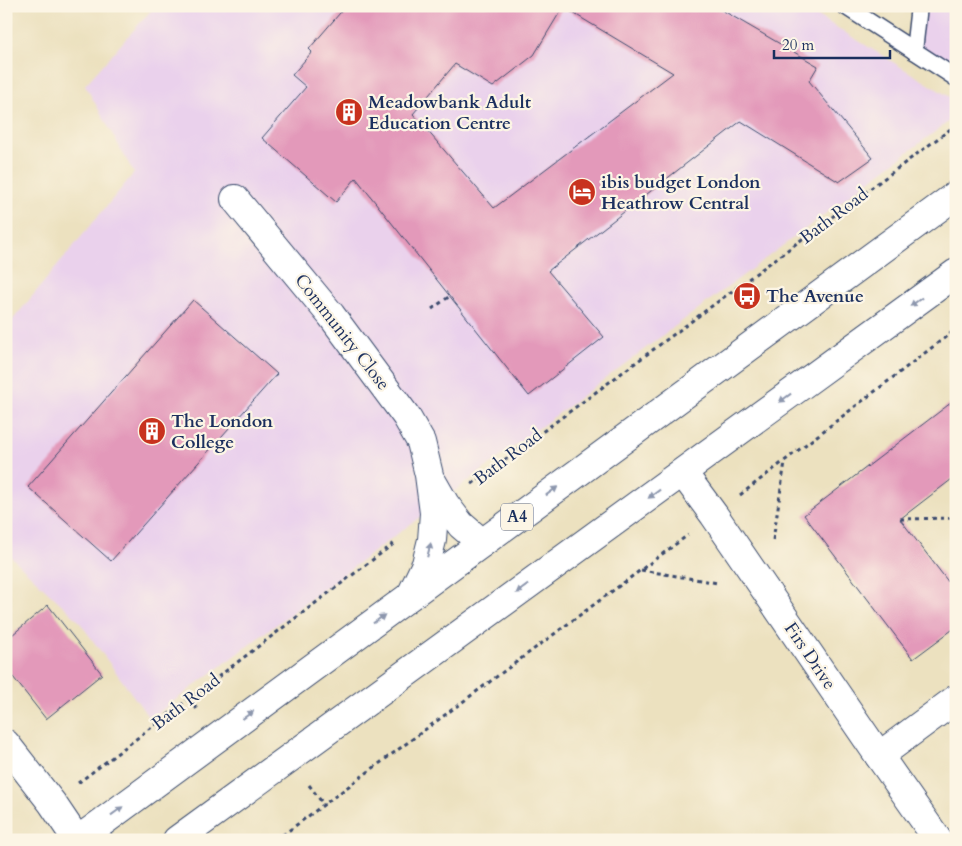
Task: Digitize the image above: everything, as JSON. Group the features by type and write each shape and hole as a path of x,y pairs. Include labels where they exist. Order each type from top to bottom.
{"main road":[{"name":"A4","path":"77,840 956,195"},
{"name":"Community Close","path":"235,199 331,315 406,416 421,442 439,508 426,564 411,595"},
{"path":"177,840 956,273"},
{"name":"Firs Drive","path":"683,473 938,840"},
{"name":"Community Close","path":"439,508 482,543"},
{"path":"878,756 956,699"},
{"path":"6,744 52,803 77,840"}],"lane":[{"path":"845,6 956,78"},
{"path":"914,51 919,6"}],"path":[{"name":"Bath Road","path":"72,788 190,700 439,508 956,125"},
{"path":"432,310 450,296"},
{"path":"276,840 785,462 956,329"},
{"path":"640,570 765,590 785,462"},
{"path":"900,519 956,518"},
{"path":"190,700 202,715"},
{"path":"305,779 324,804"}],"shaded area":[{"path":"155,6 802,6 956,101 956,116 150,719 78,620 6,552 6,328 134,173 85,85"},
{"path":"919,6 956,6 956,69 914,51"}],"building":[{"name":"ibis budget London Heathrow Central","path":"346,6 715,6 818,66 809,81 873,158 839,182 741,121 548,271 604,337 529,396 356,178 336,202 262,138 306,87 292,75 312,52 309,49","holes":["563,7 673,73 494,208 413,114 455,64 493,87 534,55"]},
{"name":"The London College","path":"193,300 277,374 111,561 28,487"},
{"path":"956,399 956,476 900,519 956,592 956,627 913,659 804,515"},
{"path":"48,605 102,674 46,719 6,668 6,640"}],"place":[{"name":"Meadowbank Adult Education Centre","path":"349,112"},
{"name":"ibis budget London Heathrow Central","path":"582,192"},
{"name":"The Avenue","path":"747,296"},
{"name":"The London College","path":"152,431"}]}
